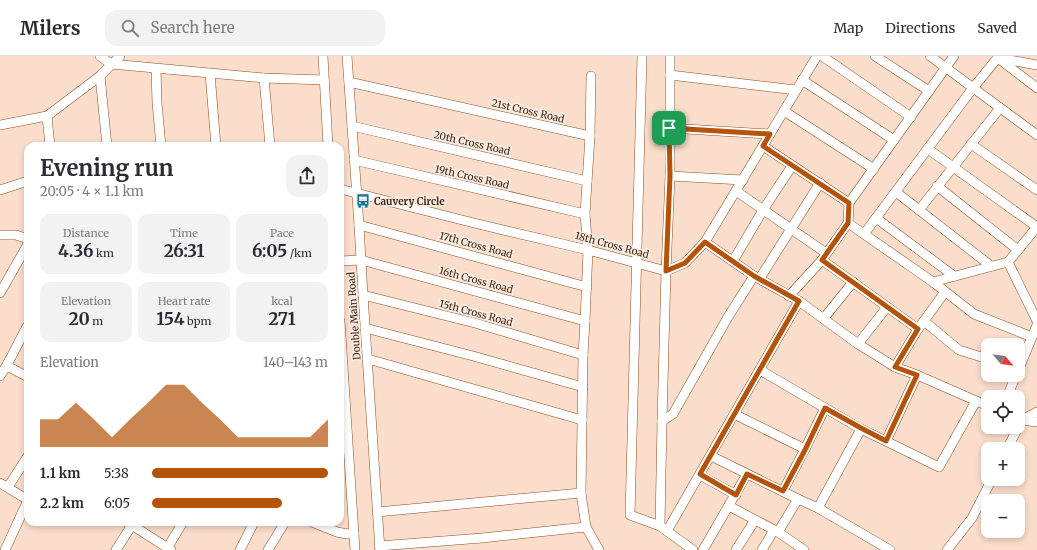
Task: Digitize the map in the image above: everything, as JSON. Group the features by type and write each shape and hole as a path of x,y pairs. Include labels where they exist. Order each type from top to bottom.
{"street":[{"path":"100,56 111,64 156,69 264,78 324,80"},
{"path":"0,125 47,116 100,76 120,56"},
{"path":"322,56 328,142"},
{"name":"Double Main Road","path":"347,56 380,548"},
{"path":"642,56 630,514 664,529 692,550"},
{"path":"664,529 662,421 670,176 670,56"},
{"path":"666,271 685,263 705,242 816,56"},
{"path":"822,56 911,117"},
{"path":"875,56 929,91"},
{"path":"930,56 1037,135"},
{"path":"789,296 824,256 848,223 849,203 954,56"},
{"path":"998,57 1037,65"},
{"path":"998,57 1037,88"},
{"path":"864,234 973,88 998,57"},
{"path":"156,69 161,142"},
{"path":"210,74 216,142"},
{"path":"670,75 796,90"},
{"path":"100,76 107,142"},
{"path":"591,76 590,136 585,214 588,250 583,355 581,493 586,527 599,550"},
{"path":"264,78 270,142"},
{"path":"802,80 894,140"},
{"name":"21st Cross Road","path":"349,82 590,136"},
{"path":"919,210 1000,108"},
{"path":"784,111 874,169"},
{"path":"47,116 50,142"},
{"name":"20th Cross Road","path":"352,126 587,181"},
{"path":"669,128 770,134"},
{"path":"971,144 1037,190"},
{"path":"763,146 849,203"},
{"path":"928,149 1037,227 1008,262 933,282"},
{"name":"19th Cross Road","path":"354,160 585,214"},
{"path":"733,261 763,210 792,166"},
{"path":"670,176 743,180"},
{"path":"0,190 24,181"},
{"path":"662,421 673,414 728,317 790,229 820,183"},
{"path":"937,186 1018,250"},
{"name":"18th Cross Road","path":"344,190 588,250 666,271"},
{"path":"736,191 790,229 824,256 853,282 918,329"},
{"path":"896,192 991,266"},
{"path":"876,218 954,276"},
{"path":"848,223 933,282 974,314 1032,337"},
{"name":"17th Cross Road","path":"359,225 586,287"},
{"path":"0,235 16,235 24,238"},
{"path":"705,242 757,277 799,301 858,344 895,367 981,403"},
{"path":"0,293 24,252"},
{"name":"16th Cross Road","path":"344,261 361,260 585,321"},
{"path":"1008,262 1037,321"},
{"path":"824,318 853,282"},
{"path":"895,367 918,329 945,292"},
{"name":"15th Cross Road","path":"363,295 475,323 583,355"},
{"path":"664,529 700,474 799,301"},
{"path":"858,344 887,307"},
{"path":"924,321 959,350 981,357"},
{"path":"1025,354 1037,324"},
{"path":"365,328 583,387"},
{"path":"0,376 7,366 24,333"},
{"path":"368,359 582,420"},
{"path":"7,366 24,375"},
{"path":"760,370 861,428 939,467 976,401"},
{"path":"886,441 917,375"},
{"path":"783,491 825,408"},
{"path":"1025,417 1037,412"},
{"path":"734,414 805,450"},
{"path":"1025,420 1037,422"},
{"path":"818,508 861,428"},
{"name":"Double Main Road","path":"344,455 355,550"},
{"path":"710,456 818,508 889,550"},
{"path":"24,461 4,485 24,498"},
{"path":"700,474 736,495"},
{"path":"703,550 747,474"},
{"path":"947,550 972,518 988,486"},
{"path":"377,512 581,493"},
{"path":"762,550 798,499"},
{"path":"729,506 776,531 804,550"},
{"path":"4,550 24,508"},
{"path":"736,550 755,520"},
{"path":"116,550 128,526"},
{"path":"132,526 170,549 181,526"},
{"path":"240,550 252,526"},
{"path":"268,550 283,526"},
{"path":"322,526 337,532 347,534 354,533"},
{"path":"380,548 586,527"}],"place":[{"name":"Cauvery Circle","path":"363,201"}],"route":[{"path":"669,128 770,134 763,146 849,203 848,223 822,260 918,329 895,367 917,375 886,441 825,408 783,491 747,474 736,495 700,474 799,301 754,276 705,242 685,263 666,271 670,176 669,128"}]}
